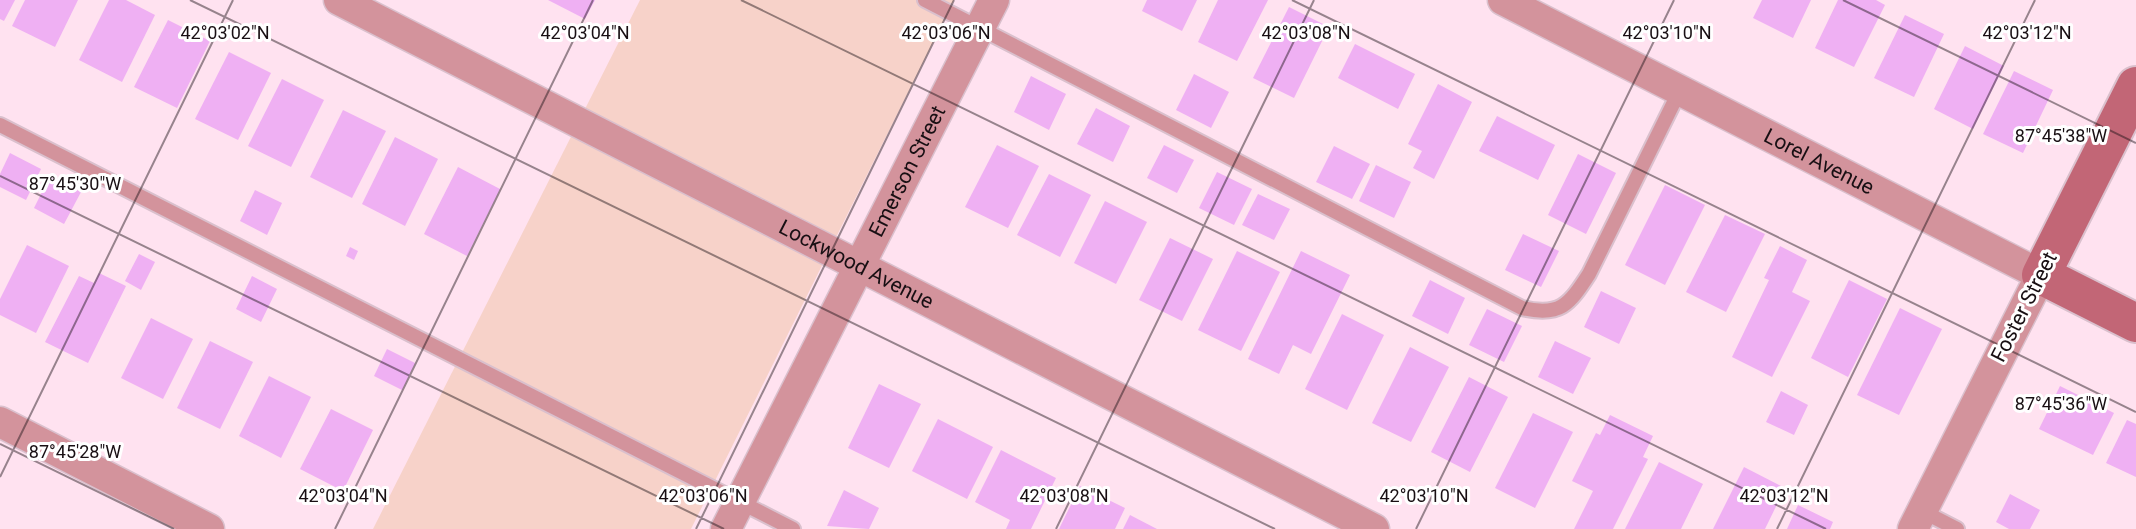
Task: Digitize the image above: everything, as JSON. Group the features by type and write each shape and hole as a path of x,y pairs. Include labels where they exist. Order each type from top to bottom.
{"street":[{"name":"Lockwood Avenue","path":"339,0 1374,529"},
{"name":"Emerson Street","path":"726,529 994,0"},
{"name":"Lorel Avenue","path":"1503,0 2136,323"},
{"name":"Foster Street","path":"1918,520 2136,86"},
{"path":"0,422 209,529"}],"lane":[{"path":"925,0 1522,307 1542,312 1559,309 1573,298 1589,274 1680,90"},
{"path":"0,125 793,529"},
{"path":"1918,520 1957,529"}],"shaded area":[{"path":"640,0 954,0 691,529 373,529"}],"building":[{"path":"0,0 15,0 4,21 0,19"},
{"path":"25,0 78,0 55,47 12,26"},
{"path":"109,0 126,0 155,15 122,82 79,60"},
{"path":"548,0 595,0 585,19"},
{"path":"1147,0 1197,0 1182,31 1142,11"},
{"path":"1218,0 1268,0 1237,61 1198,42"},
{"path":"1762,0 1811,0 1793,38 1753,18"},
{"path":"1838,0 1876,0 1885,5 1854,67 1815,48"},
{"path":"1289,7 1329,27 1294,98 1253,78"},
{"path":"1905,15 1944,34 1914,97 1874,78"},
{"path":"168,20 210,41 177,108 134,87"},
{"path":"1355,44 1415,74 1398,109 1338,78"},
{"path":"1965,46 2004,66 1973,129 1934,109"},
{"path":"229,52 271,73 238,140 195,119"},
{"path":"2014,71 2053,90 2023,153 1983,134"},
{"path":"1194,74 1229,92 1211,128 1176,110"},
{"path":"1031,76 1066,94 1049,130 1014,112"},
{"path":"282,79 324,100 291,167 248,146"},
{"path":"1438,84 1472,102 1434,179 1413,168 1422,151 1408,144"},
{"path":"1096,108 1130,126 1113,162 1077,144"},
{"path":"343,110 386,131 352,198 310,177"},
{"path":"1497,116 1555,145 1538,180 1479,151"},
{"path":"395,137 438,159 405,226 362,204"},
{"path":"997,145 1039,166 1008,228 965,207"},
{"path":"1164,145 1194,160 1177,193 1147,178"},
{"path":"1334,146 1370,164 1352,199 1316,182"},
{"path":"10,153 41,169 26,200 0,187 0,174"},
{"path":"1578,154 1616,173 1586,234 1548,215"},
{"path":"1376,165 1411,182 1394,218 1359,201"},
{"path":"458,167 500,189 467,256 424,234"},
{"path":"1217,172 1252,189 1234,225 1199,208"},
{"path":"1049,174 1091,195 1060,257 1017,235"},
{"path":"50,176 81,192 64,224 34,208"},
{"path":"1665,185 1705,205 1665,285 1625,265"},
{"path":"255,190 282,203 267,235 240,221"},
{"path":"1258,194 1290,209 1274,240 1242,225"},
{"path":"1105,201 1147,222 1116,284 1074,263"},
{"path":"1725,215 1765,234 1726,312 1686,292"},
{"path":"1523,234 1559,251 1541,287 1505,270"},
{"path":"1170,238 1213,259 1182,321 1139,300"},
{"path":"27,245 69,266 36,333 0,315 0,299"},
{"path":"1780,246 1807,260 1792,292 1810,301 1772,377 1732,357 1769,280 1764,278"},
{"path":"350,247 358,251 354,260 346,256"},
{"path":"1237,251 1280,272 1241,351 1198,330"},
{"path":"1301,251 1350,275 1311,354 1293,345 1279,374 1248,359"},
{"path":"139,254 155,262 141,290 125,281"},
{"path":"99,273 126,286 88,363 45,342 79,276 94,283"},
{"path":"252,276 277,289 261,322 236,309"},
{"path":"1430,280 1465,298 1448,334 1412,316"},
{"path":"1849,280 1887,299 1848,377 1811,358"},
{"path":"1601,291 1636,308 1619,344 1584,327"},
{"path":"1900,308 1942,329 1899,415 1857,395"},
{"path":"1487,309 1522,326 1504,362 1469,345"},
{"path":"1342,314 1384,335 1347,410 1305,389"},
{"path":"151,318 193,339 163,399 121,378"},
{"path":"210,341 253,362 220,429 177,408"},
{"path":"1555,341 1591,358 1573,394 1538,377"},
{"path":"1410,347 1449,367 1411,442 1372,423"},
{"path":"387,349 415,363 402,390 374,376"},
{"path":"269,376 311,397 281,458 239,436"},
{"path":"1469,377 1508,397 1470,472 1431,452"},
{"path":"879,384 921,404 889,468 848,448"},
{"path":"2060,386 2114,413 2093,455 2039,429"},
{"path":"1781,391 1808,405 1794,435 1766,422"},
{"path":"331,409 373,430 343,491 300,469"},
{"path":"1533,413 1573,432 1535,508 1495,488"},
{"path":"1610,415 1653,436 1643,457 1648,459 1613,529 1574,529 1593,491 1572,481 1596,433 1600,435"},
{"path":"938,419 993,447 967,499 912,471"},
{"path":"2127,420 2136,424 2136,477 2106,463"},
{"path":"1001,450 1056,478 1031,529 1006,529 1010,520 975,502"},
{"path":"1659,462 1703,484 1681,529 1625,529"},
{"path":"1744,467 1785,488 1765,529 1713,529"},
{"path":"1080,486 1125,508 1115,529 1059,529"},
{"path":"844,490 879,508 869,529 827,526"},
{"path":"2010,494 2040,510 2030,529 2009,529 1996,522"},
{"path":"1798,505 1833,522 1830,529 1787,529"},
{"path":"1130,515 1157,529 1123,529"}]}
